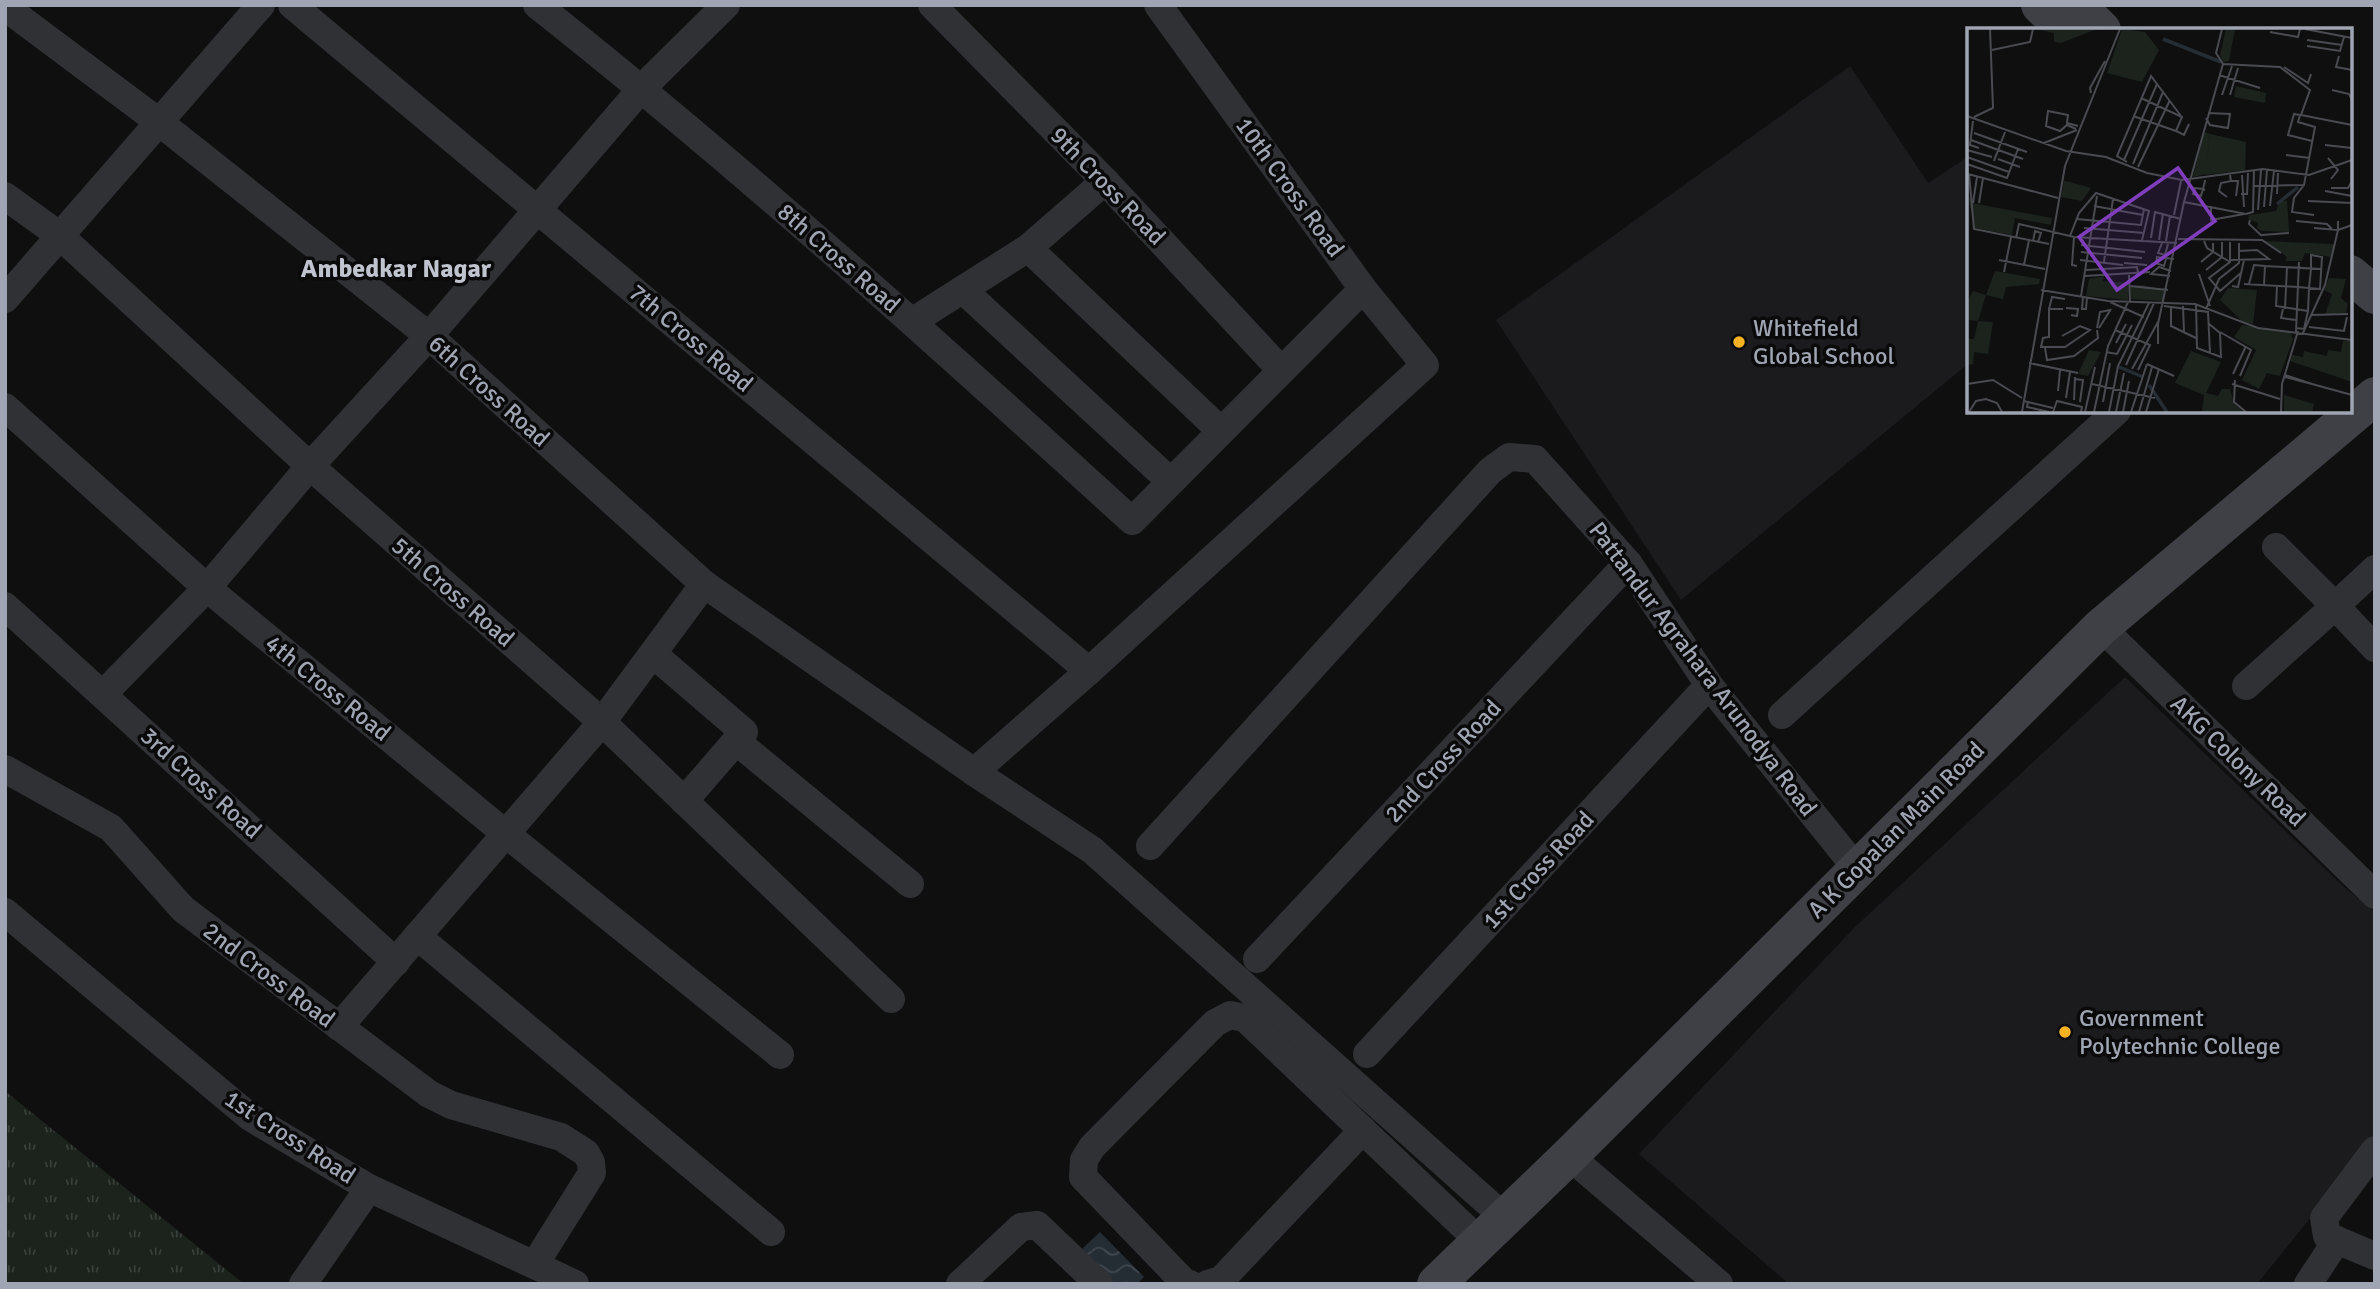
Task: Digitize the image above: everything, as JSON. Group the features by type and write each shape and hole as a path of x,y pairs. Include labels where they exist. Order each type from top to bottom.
{"street":[{"path":"5,299 261,5"},
{"name":"7th Cross Road","path":"292,5 1089,671"},
{"name":"8th Cross Road","path":"537,5 642,88 913,321 1132,521 1170,481"},
{"path":"103,694 206,588 310,466 429,337 642,88 726,5"},
{"name":"9th Cross Road","path":"932,5 1105,181 1281,370"},
{"name":"10th Cross Road","path":"1089,671 1425,365 1363,289 1158,5"},
{"path":"2040,5 2062,28"},
{"path":"2077,5 2100,28"},
{"name":"6th Cross Road","path":"5,8 159,122 429,337 704,584 974,772 1092,850 1492,1229"},
{"path":"913,321 1028,247 1105,181"},
{"name":"5th Cross Road","path":"5,196 59,235 310,466 602,722 891,999"},
{"path":"1028,247 1220,431"},
{"path":"2352,276 2375,295"},
{"path":"963,290 1170,481 1363,289"},
{"path":"2352,307 2375,324"},
{"name":"A K Gopalan Main Road","path":"1436,1284 1569,1156 2101,627 2375,396"},
{"name":"4th Cross Road","path":"5,407 206,588 780,1055"},
{"path":"1782,715 2115,413"},
{"name":"Pattandur Agrahara Arunodya Road","path":"1150,846 1490,471 1509,457 1535,459 1628,563 1709,685 1857,869"},
{"path":"2276,547 2375,648"},
{"name":"2nd Cross Road","path":"1257,959 1628,563"},
{"path":"2246,686 2375,569"},
{"path":"339,1027 602,722 704,584"},
{"name":"3rd Cross Road","path":"5,606 396,961"},
{"name":"AKG Colony Road","path":"2101,627 2375,895"},
{"path":"653,654 744,732 684,801"},
{"path":"974,772 1089,671"},
{"name":"1st Cross Road","path":"1367,1054 1709,685"},
{"path":"736,741 910,884"},
{"name":"2nd Cross Road","path":"5,769 111,828 183,909 429,1094 451,1105 561,1137 586,1153 591,1162 592,1173 535,1264"},
{"name":"1st Cross Road","path":"5,912 250,1117 369,1188 575,1284"},
{"path":"417,936 771,1232"},
{"path":"1190,1284 1184,1282 1083,1177 1084,1160 1092,1147 1215,1023 1230,1015 1245,1018 1363,1130 1492,1229"},
{"path":"1208,1284 1222,1280 1363,1130"},
{"path":"2375,1150 2324,1218 2328,1236 2375,1256"},
{"path":"1569,1156 1719,1284"},
{"path":"303,1284 369,1188"},
{"path":"960,1284 1021,1227 1037,1225 1099,1284"},
{"path":"2308,1284 2337,1240"}],"shaded area":[{"name":"Whitefield Global School","path":"1850,66 1928,183 1967,157 1967,365 1681,600 1496,320"},
{"name":"Government Polytechnic College","path":"2125,677 2344,887 2375,912 2375,1138 2257,1284 1789,1284 1639,1154 1855,927"}],"green space":[{"path":"5,1091 244,1284 5,1284"}],"water":[{"path":"1100,1232 1144,1277 1137,1284 1113,1284 1081,1250"}],"place":[{"name":"Whitefield Global School","path":"1739,342"},
{"name":"Government Polytechnic College","path":"2065,1032"}],"district":[{"name":"Ambedkar Nagar","path":"396,269"}]}
